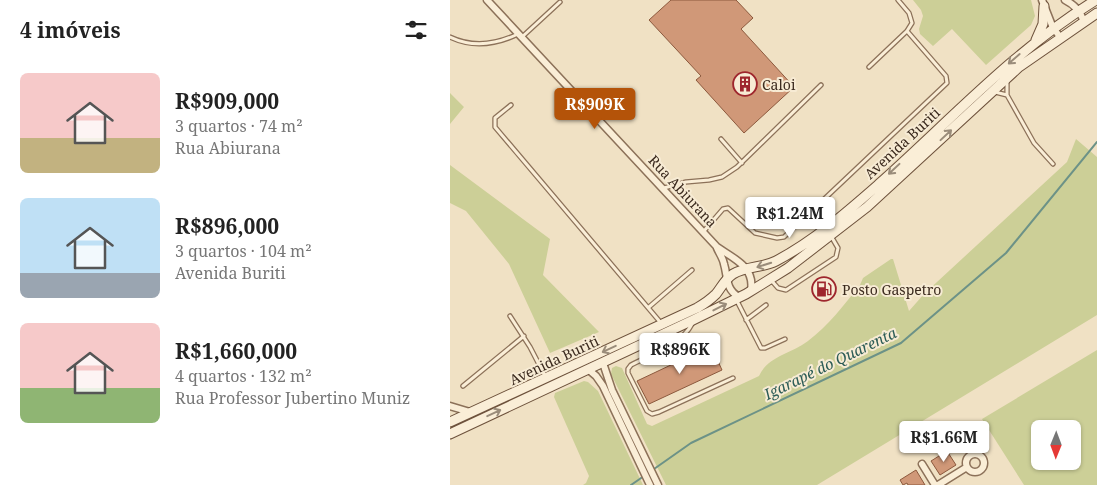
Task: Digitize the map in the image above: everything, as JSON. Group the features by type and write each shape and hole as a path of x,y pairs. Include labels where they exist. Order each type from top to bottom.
{"main road":[{"name":"Avenida Buriti","path":"450,422 546,379 707,302 726,280 738,271 766,266 800,247 834,222 880,183 995,75 1035,42 1096,0"},
{"path":"1035,42 1043,24 1043,3"},
{"name":"Avenida Buriti","path":"450,434 693,320 770,280 831,236 874,201 1007,77 1097,13"}],"street":[{"name":"Rua Abiurana","path":"487,0 717,247 747,269"},
{"path":"1065,0 1079,10 1084,22"},
{"path":"1043,3 1054,28 1061,38"},
{"name":"Rua Abiurana","path":"717,247 724,264 726,280 730,290 737,298"},
{"path":"747,269 752,279 751,290"},
{"path":"603,363 609,384 643,462"},
{"path":"589,370 603,386 653,482"},
{"path":"450,406 472,412"},
{"path":"922,464 937,485 967,467"}],"lane":[{"path":"869,67 907,31 912,23 911,16 898,0"},
{"path":"450,37 465,42 482,44 520,36 560,2"},
{"path":"704,231 723,209 728,208 758,234 777,238 784,237 947,83 946,76 907,31"},
{"path":"1007,77 1007,95 1034,143 1053,164"},
{"path":"664,188 722,177 742,162 821,86"},
{"path":"992,91 1007,95"},
{"path":"511,105 495,118 495,127 663,324"},
{"path":"721,139 742,162"},
{"path":"770,280 780,290 786,290 836,257 838,248 831,236"},
{"path":"649,307 692,270"},
{"path":"737,298 761,348 785,339"},
{"path":"746,320 766,305"},
{"path":"510,316 524,336 546,379"},
{"path":"693,320 689,330 682,338 631,365 628,369 628,373 647,411 652,414 659,412 733,378"},
{"path":"464,386 524,336"}],"green space":[{"path":"913,0 1031,0 1035,16 1031,25 986,65 952,29 933,46 920,34 919,29 923,16"},
{"path":"450,93 464,107 450,124"},
{"path":"1076,139 1097,157 1097,315 817,485 666,485 611,374 612,368 616,366 622,368 647,424 652,426 759,376 768,364 815,335 842,308 860,285 863,278 891,259 893,259 909,311 924,294 1067,162"},
{"path":"450,165 550,239 543,275 599,332 550,353 509,264 466,211 450,203"},
{"path":"1097,350 1097,485 1024,485 982,419"},
{"path":"584,381 588,382 598,391 643,485 583,485 589,476 554,397 555,393"}],"building":[{"path":"671,0 736,0 753,18 741,29 794,87 744,133 696,80 701,76 649,20"},
{"path":"711,346 722,370 649,404 637,381"},
{"path":"947,451 956,465 940,475 931,461"},
{"path":"916,470 925,485 908,485 907,483 903,485 900,480"}],"waterway":[{"name":"Igarapé do Quarenta","path":"654,469 691,443 901,343 1006,253 1097,142"},
{"name":"Igarapé do Quarenta","path":"631,485 644,476"}],"place":[{"name":"Caloi","path":"745,84"},
{"name":"Posto Gaspetro","path":"824,289"}]}
